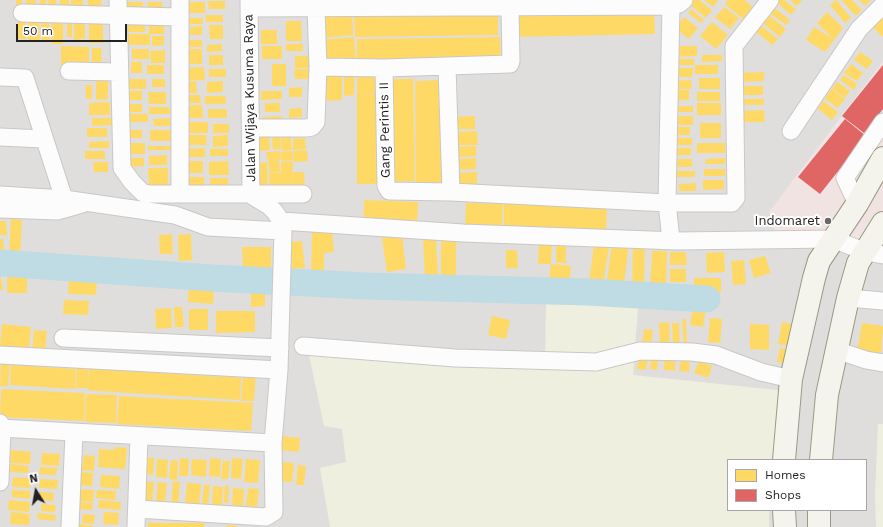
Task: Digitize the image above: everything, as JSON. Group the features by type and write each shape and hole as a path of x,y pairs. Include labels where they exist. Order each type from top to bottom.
{"street":[{"path":"447,66 451,192 667,203 732,203 736,198 734,46 770,0"},
{"path":"249,4 316,8 510,7 674,2 667,203 671,240"},
{"name":"Jalan Wijaya Kusuma Raya","path":"249,4 251,195"},
{"path":"791,131 859,29 883,5"},
{"path":"118,7 122,168 126,175 143,193 251,195 303,194"},
{"path":"22,13 118,7 180,8 180,194"},
{"path":"318,67 384,68 510,64 510,7"},
{"path":"251,128 312,127 316,122 318,67 316,8"},
{"name":"Gang Perintis II","path":"384,68 386,186 389,191 451,192"},
{"path":"69,71 119,72"},
{"path":"0,77 25,78 64,199"},
{"path":"857,204 845,178 882,125"},
{"path":"0,137 44,139"},
{"path":"784,459 792,379 800,335 819,261 857,204 883,158"},
{"path":"0,195 64,199 175,215 208,227 282,226 671,240 833,239 875,254"},
{"path":"136,509 223,521 266,517 274,512 273,443 280,348 282,226 268,206 251,195"},
{"path":"0,209 57,211 86,203"},
{"path":"821,459 828,395 836,350 848,298 858,263 875,254 883,223"},
{"path":"848,298 883,301"},
{"path":"63,338 280,348"},
{"path":"303,346 455,358 596,362 640,351 692,352 716,355 761,372 792,379"},
{"path":"836,350 866,360 883,363"},
{"path":"0,355 279,370"},
{"path":"0,482 1,427 74,433 273,443"},
{"path":"70,527 74,433"},
{"path":"136,527 139,436"},
{"path":"784,511 785,527"},
{"path":"819,511 819,527"}],"shaded area":[{"path":"0,0 883,0 883,527 0,527"},
{"path":"883,61 883,251 777,239 769,212"}],"green space":[{"path":"546,303 638,307 633,375 787,391 774,459 727,459 727,511 769,511 769,527 330,527 320,468 346,462 342,429 324,426 309,355 545,366"},
{"path":"878,424 883,424 883,527 876,527 875,494"}],"building: Homes":[{"path":"16,0 22,0 22,6 16,6"},
{"path":"26,0 36,0 36,7 26,7"},
{"path":"40,0 46,0 46,6 40,6"},
{"path":"48,0 56,0 56,7 49,7"},
{"path":"60,0 69,0 69,9 60,9"},
{"path":"71,0 83,0 83,11 71,11"},
{"path":"88,0 101,0 101,6 88,6"},
{"path":"692,0 699,0 712,10 706,18 689,4"},
{"path":"704,0 718,0 713,7"},
{"path":"728,0 744,0 753,7 743,19 725,4"},
{"path":"784,0 796,9 791,15 775,1"},
{"path":"790,0 802,0 797,6"},
{"path":"836,0 851,18 845,23 830,5"},
{"path":"841,0 852,0 862,10 856,16"},
{"path":"859,0 871,0 865,6"},
{"path":"208,1 225,1 225,9 209,9"},
{"path":"123,2 143,2 143,9 123,9"},
{"path":"148,2 162,2 162,7 148,7"},
{"path":"185,2 205,2 205,13 185,13"},
{"path":"772,6 790,20 786,25 767,11"},
{"path":"724,7 739,18 730,29 715,17"},
{"path":"498,8 498,35 355,37 354,11"},
{"path":"654,8 655,34 511,37 511,10"},
{"path":"883,8 883,37 869,23"},
{"path":"691,9 704,20 701,23 688,13"},
{"path":"352,12 353,35 323,38 321,14"},
{"path":"765,12 786,29 780,37 759,20"},
{"path":"827,12 843,28 825,52 806,40 814,27 833,39 817,23"},
{"path":"206,15 223,15 223,22 206,22"},
{"path":"684,17 698,28 689,39 675,28"},
{"path":"127,18 145,18 145,32 127,32"},
{"path":"185,18 203,18 203,24 185,24"},
{"path":"89,19 103,19 103,43 89,43"},
{"path":"41,21 49,21 50,41 42,41"},
{"path":"51,21 63,21 63,44 52,44"},
{"path":"67,21 72,21 72,37 67,37"},
{"path":"74,21 85,21 85,39 74,40"},
{"path":"286,21 301,21 302,41 286,41"},
{"path":"18,22 26,22 26,39 18,39"},
{"path":"28,22 39,22 40,41 28,41"},
{"path":"712,22 728,35 716,49 700,36"},
{"path":"149,23 164,23 164,34 150,34 150,45 128,45 128,34 149,34"},
{"path":"759,24 778,39 772,45 754,30"},
{"path":"209,25 223,25 223,39 210,39"},
{"path":"202,26 202,35 190,35 190,27"},
{"path":"261,30 277,30 277,44 261,44"},
{"path":"152,36 164,36 164,45 152,46"},
{"path":"354,37 356,59 323,62 321,40"},
{"path":"500,37 501,63 357,66 357,39"},
{"path":"186,40 202,40 202,47 186,47"},
{"path":"222,44 222,51 207,52 207,45"},
{"path":"286,44 303,44 303,51 286,51"},
{"path":"61,46 89,47 89,66 61,66"},
{"path":"262,46 282,46 282,59 262,59"},
{"path":"669,46 697,46 697,56 669,57"},
{"path":"92,48 101,48 102,64 92,64"},
{"path":"132,49 149,49 149,59 132,59"},
{"path":"187,49 202,49 202,64 187,64"},
{"path":"165,50 165,63 151,63 150,51"},
{"path":"860,52 873,61 867,69 854,60"},
{"path":"209,55 223,55 223,65 209,65"},
{"path":"702,55 722,55 722,61 702,62"},
{"path":"295,56 312,56 312,68 295,68"},
{"path":"672,59 694,59 694,65 672,65"},
{"path":"131,62 142,62 142,73 131,73"},
{"path":"272,64 286,64 286,86 272,86"},
{"path":"851,64 863,73 857,81 844,73"},
{"path":"147,65 164,65 164,74 147,74"},
{"path":"695,65 718,65 718,74 695,74"},
{"path":"204,67 205,80 184,80 184,68"},
{"path":"669,68 693,68 692,77 670,77"},
{"path":"209,69 226,69 226,77 209,77"},
{"path":"294,69 311,69 311,79 295,79"},
{"path":"764,72 764,81 739,82 739,73"},
{"path":"380,74 381,94 361,95 382,95 383,184 357,184 357,75"},
{"path":"322,75 342,75 342,100 323,101"},
{"path":"344,75 354,75 354,95 344,96"},
{"path":"844,75 857,84 854,90 840,80"},
{"path":"699,78 720,78 720,89 699,89"},
{"path":"123,79 146,79 146,89 124,89"},
{"path":"152,79 165,79 165,87 152,87"},
{"path":"387,79 413,79 415,181 388,182"},
{"path":"441,80 443,182 416,183 415,81"},
{"path":"691,80 692,89 669,89 669,81"},
{"path":"96,81 108,81 108,99 96,100"},
{"path":"184,81 196,81 197,93 185,93"},
{"path":"223,81 223,92 207,93 207,82"},
{"path":"837,82 850,91 845,98 832,89"},
{"path":"86,85 92,85 92,99 86,99"},
{"path":"741,86 763,86 763,95 741,95"},
{"path":"302,87 302,97 289,97 289,88"},
{"path":"831,89 845,99 838,108 825,99"},
{"path":"670,90 689,90 689,100 670,101"},
{"path":"126,91 142,91 142,100 126,100"},
{"path":"261,91 282,91 282,99 261,100"},
{"path":"148,92 166,92 166,104 149,104"},
{"path":"697,92 720,92 720,101 697,101"},
{"path":"182,95 200,95 201,103 182,103"},
{"path":"205,96 225,96 226,104 205,104"},
{"path":"744,99 764,99 764,105 744,105"},
{"path":"823,101 838,112 832,120 818,109"},
{"path":"110,102 110,115 89,115 89,103"},
{"path":"265,103 280,103 280,112 265,112"},
{"path":"697,103 721,103 721,115 697,115"},
{"path":"128,104 142,104 142,112 128,112"},
{"path":"202,105 203,118 182,118 182,106"},
{"path":"673,106 693,106 693,112 673,112"},
{"path":"149,107 169,107 170,114 149,114"},
{"path":"302,108 302,117 289,118 289,109"},
{"path":"208,109 227,109 227,118 208,118"},
{"path":"764,110 765,122 743,122 743,111"},
{"path":"122,114 148,114 148,122 122,122"},
{"path":"282,116 282,124 263,124 263,117"},
{"path":"475,116 475,129 451,129 451,117"},
{"path":"670,116 693,116 693,125 670,125"},
{"path":"92,118 112,118 112,125 92,126"},
{"path":"170,118 170,126 154,126 153,119"},
{"path":"186,122 208,122 208,133 186,133"},
{"path":"700,123 721,123 721,138 700,138"},
{"path":"213,124 229,124 229,133 213,133"},
{"path":"675,127 690,127 690,135 675,135"},
{"path":"87,128 107,128 107,137 87,137"},
{"path":"130,130 142,130 142,138 130,138"},
{"path":"150,130 171,130 171,141 150,141"},
{"path":"477,131 478,145 451,145 451,132"},
{"path":"188,135 206,135 207,145 188,145"},
{"path":"228,135 228,146 213,147 213,136"},
{"path":"290,135 292,150 282,151 281,136"},
{"path":"269,136 270,150 258,151 257,137"},
{"path":"280,136 281,149 273,149 272,137"},
{"path":"305,138 306,149 293,150 293,139"},
{"path":"673,138 692,138 692,145 674,145"},
{"path":"109,141 109,148 89,148 89,142"},
{"path":"128,143 145,143 145,154 129,154"},
{"path":"697,143 725,143 725,153 697,153"},
{"path":"148,146 171,146 171,150 148,150"},
{"path":"476,146 476,156 455,157 455,147"},
{"path":"205,148 205,157 186,157 186,149"},
{"path":"676,148 691,148 691,155 676,155"},
{"path":"210,149 228,149 228,156 210,156"},
{"path":"307,150 308,161 294,162 293,151"},
{"path":"85,151 105,151 105,159 85,159"},
{"path":"281,151 282,159 268,161 266,152"},
{"path":"292,151 293,160 282,161 282,152"},
{"path":"167,155 167,165 149,165 149,156"},
{"path":"127,158 144,158 144,166 127,167"},
{"path":"476,158 476,169 453,170 454,159"},
{"path":"725,158 725,164 705,164 706,159"},
{"path":"676,159 692,159 692,167 676,167"},
{"path":"279,160 280,172 270,173 268,161"},
{"path":"184,161 203,161 203,173 184,173"},
{"path":"228,161 229,175 209,175 209,162"},
{"path":"293,161 292,189 270,189 269,173 281,173 281,162"},
{"path":"93,162 108,162 108,172 94,172"},
{"path":"267,162 268,189 259,189 258,163"},
{"path":"148,168 168,168 168,190 149,190"},
{"path":"704,169 725,169 725,176 704,176"},
{"path":"677,171 695,171 695,177 677,177"},
{"path":"292,172 304,172 305,188 293,188"},
{"path":"477,172 477,184 454,185 453,173"},
{"path":"187,177 204,177 204,187 187,188"},
{"path":"210,178 228,178 228,189 210,189"},
{"path":"703,180 724,180 724,189 703,190"},
{"path":"696,183 696,191 679,191 679,184"},
{"path":"364,200 418,202 417,228 363,226"},
{"path":"466,203 503,204 502,230 465,229"},
{"path":"504,203 607,206 606,233 504,229"},
{"path":"11,219 22,220 20,258 9,258"},
{"path":"0,221 6,221 7,235 0,235"},
{"path":"332,230 334,252 324,253 324,273 311,273 312,231"},
{"path":"172,234 173,254 160,254 159,235"},
{"path":"191,234 192,260 179,261 178,235"},
{"path":"402,235 406,269 387,272 382,238"},
{"path":"441,237 456,237 456,277 441,277"},
{"path":"436,238 438,277 425,277 423,239"},
{"path":"556,238 566,238 566,263 556,263"},
{"path":"0,239 3,239 5,256 0,256"},
{"path":"539,240 552,241 551,264 538,264"},
{"path":"302,241 305,268 292,269 290,242"},
{"path":"612,243 629,245 624,283 607,281"},
{"path":"594,244 609,246 603,285 589,283"},
{"path":"633,245 645,245 644,287 632,286"},
{"path":"242,247 271,247 271,268 243,269"},
{"path":"506,250 517,250 518,268 506,268"},
{"path":"652,251 667,251 666,290 650,289"},
{"path":"670,252 686,252 687,265 670,265"},
{"path":"724,252 725,272 707,273 706,253"},
{"path":"765,256 771,273 754,278 749,260"},
{"path":"744,260 746,284 733,285 731,261"},
{"path":"551,264 571,266 569,285 549,284"},
{"path":"670,269 686,269 686,282 670,282"},
{"path":"7,271 27,271 27,293 7,293"},
{"path":"0,272 3,290 0,290"},
{"path":"69,278 97,279 96,295 68,294"},
{"path":"694,278 721,278 721,293 694,293"},
{"path":"189,288 214,291 213,304 188,302"},
{"path":"265,288 265,306 251,307 251,289"},
{"path":"64,300 89,301 88,315 63,314"},
{"path":"174,307 182,307 184,327 175,327"},
{"path":"171,308 172,328 156,329 155,309"},
{"path":"693,308 706,309 703,327 690,325"},
{"path":"189,309 208,309 208,330 189,330"},
{"path":"216,311 255,311 255,332 216,333"},
{"path":"492,316 510,320 506,339 488,335"},
{"path":"710,318 722,319 720,343 708,342"},
{"path":"682,319 686,319 687,345 684,345"},
{"path":"669,322 670,349 660,349 659,323"},
{"path":"782,322 798,325 794,347 778,344"},
{"path":"672,323 679,323 680,347 673,347"},
{"path":"862,323 883,326 881,356 857,353"},
{"path":"2,324 31,327 29,349 0,346"},
{"path":"750,324 769,325 769,350 750,349"},
{"path":"644,329 653,330 651,347 642,347"},
{"path":"34,330 47,331 45,354 32,353"},
{"path":"780,348 791,350 789,364 777,362"},
{"path":"639,357 648,358 646,370 637,369"},
{"path":"681,357 690,358 689,372 679,371"},
{"path":"664,358 675,358 675,371 664,370"},
{"path":"651,359 658,360 657,370 650,369"},
{"path":"699,361 712,366 708,378 694,373"},
{"path":"1,362 10,362 8,386 0,386"},
{"path":"77,364 88,364 88,383 89,368 223,377 223,370 231,371 231,377 241,378 240,400 97,391 88,390 88,388 76,388"},
{"path":"11,365 76,369 75,389 10,385"},
{"path":"243,373 256,373 254,401 241,401"},
{"path":"1,389 85,393 84,421 0,417"},
{"path":"86,394 117,395 116,423 85,422"},
{"path":"119,396 253,403 251,431 117,424"},
{"path":"281,436 300,438 299,452 280,450"},
{"path":"115,447 127,448 125,469 98,467 99,449 115,450"},
{"path":"11,450 31,452 30,464 10,463"},
{"path":"42,453 60,454 59,466 41,465"},
{"path":"84,455 95,456 94,471 82,470"},
{"path":"141,457 154,458 153,475 139,474"},
{"path":"180,458 189,459 188,476 179,476"},
{"path":"210,458 221,459 220,477 209,476"},
{"path":"232,458 243,459 241,479 231,478"},
{"path":"157,459 168,460 167,478 156,477"},
{"path":"192,459 207,460 206,477 191,475"},
{"path":"246,459 260,460 258,483 244,482"},
{"path":"171,460 178,461 177,480 169,479"},
{"path":"223,461 230,461 228,479 221,479"},
{"path":"280,462 294,463 292,482 279,481"},
{"path":"11,464 29,466 28,473 10,472"},
{"path":"298,465 306,466 304,485 296,485"},
{"path":"40,467 57,468 56,475 39,474"},
{"path":"78,472 93,473 92,486 77,485"},
{"path":"101,475 120,476 119,489 100,487"},
{"path":"13,477 31,478 30,488 12,487"},
{"path":"40,479 58,480 57,489 39,488"},
{"path":"143,481 154,482 152,501 142,500"},
{"path":"173,481 180,482 178,504 171,504"},
{"path":"158,482 167,483 165,502 156,501"},
{"path":"187,483 201,484 199,506 185,504"},
{"path":"204,485 210,485 208,505 202,505"},
{"path":"225,485 229,486 228,503 224,503"},
{"path":"213,486 223,487 222,506 212,505"},
{"path":"233,488 244,489 243,506 232,505"},
{"path":"248,488 259,489 257,507 246,506"},
{"path":"80,489 94,490 93,502 79,501"},
{"path":"12,490 30,491 30,499 12,497"},
{"path":"97,490 116,491 115,500 96,498"},
{"path":"40,492 54,493 53,501 40,500"},
{"path":"9,500 30,502 29,512 8,510"},
{"path":"99,500 121,502 120,510 98,508"},
{"path":"77,502 93,503 92,510 76,509"},
{"path":"41,504 56,505 55,512 41,511"},
{"path":"11,512 30,514 29,525 10,524"},
{"path":"104,512 119,513 118,525 103,524"},
{"path":"38,513 56,515 55,521 37,519"},
{"path":"83,514 95,515 94,524 82,523"},
{"path":"148,523 204,523 204,527 148,527"},
{"path":"78,524 93,526 93,527 78,527"},
{"path":"227,525 237,526 237,527 227,527"}],"building: Shops":[{"path":"883,65 883,109 864,133 842,116"},
{"path":"845,119 866,136 820,194 798,177"}],"waterway":[{"path":"0,263 212,278 367,286 588,292 707,299"}],"place":[{"name":"Indomaret","path":"828,221"}]}
